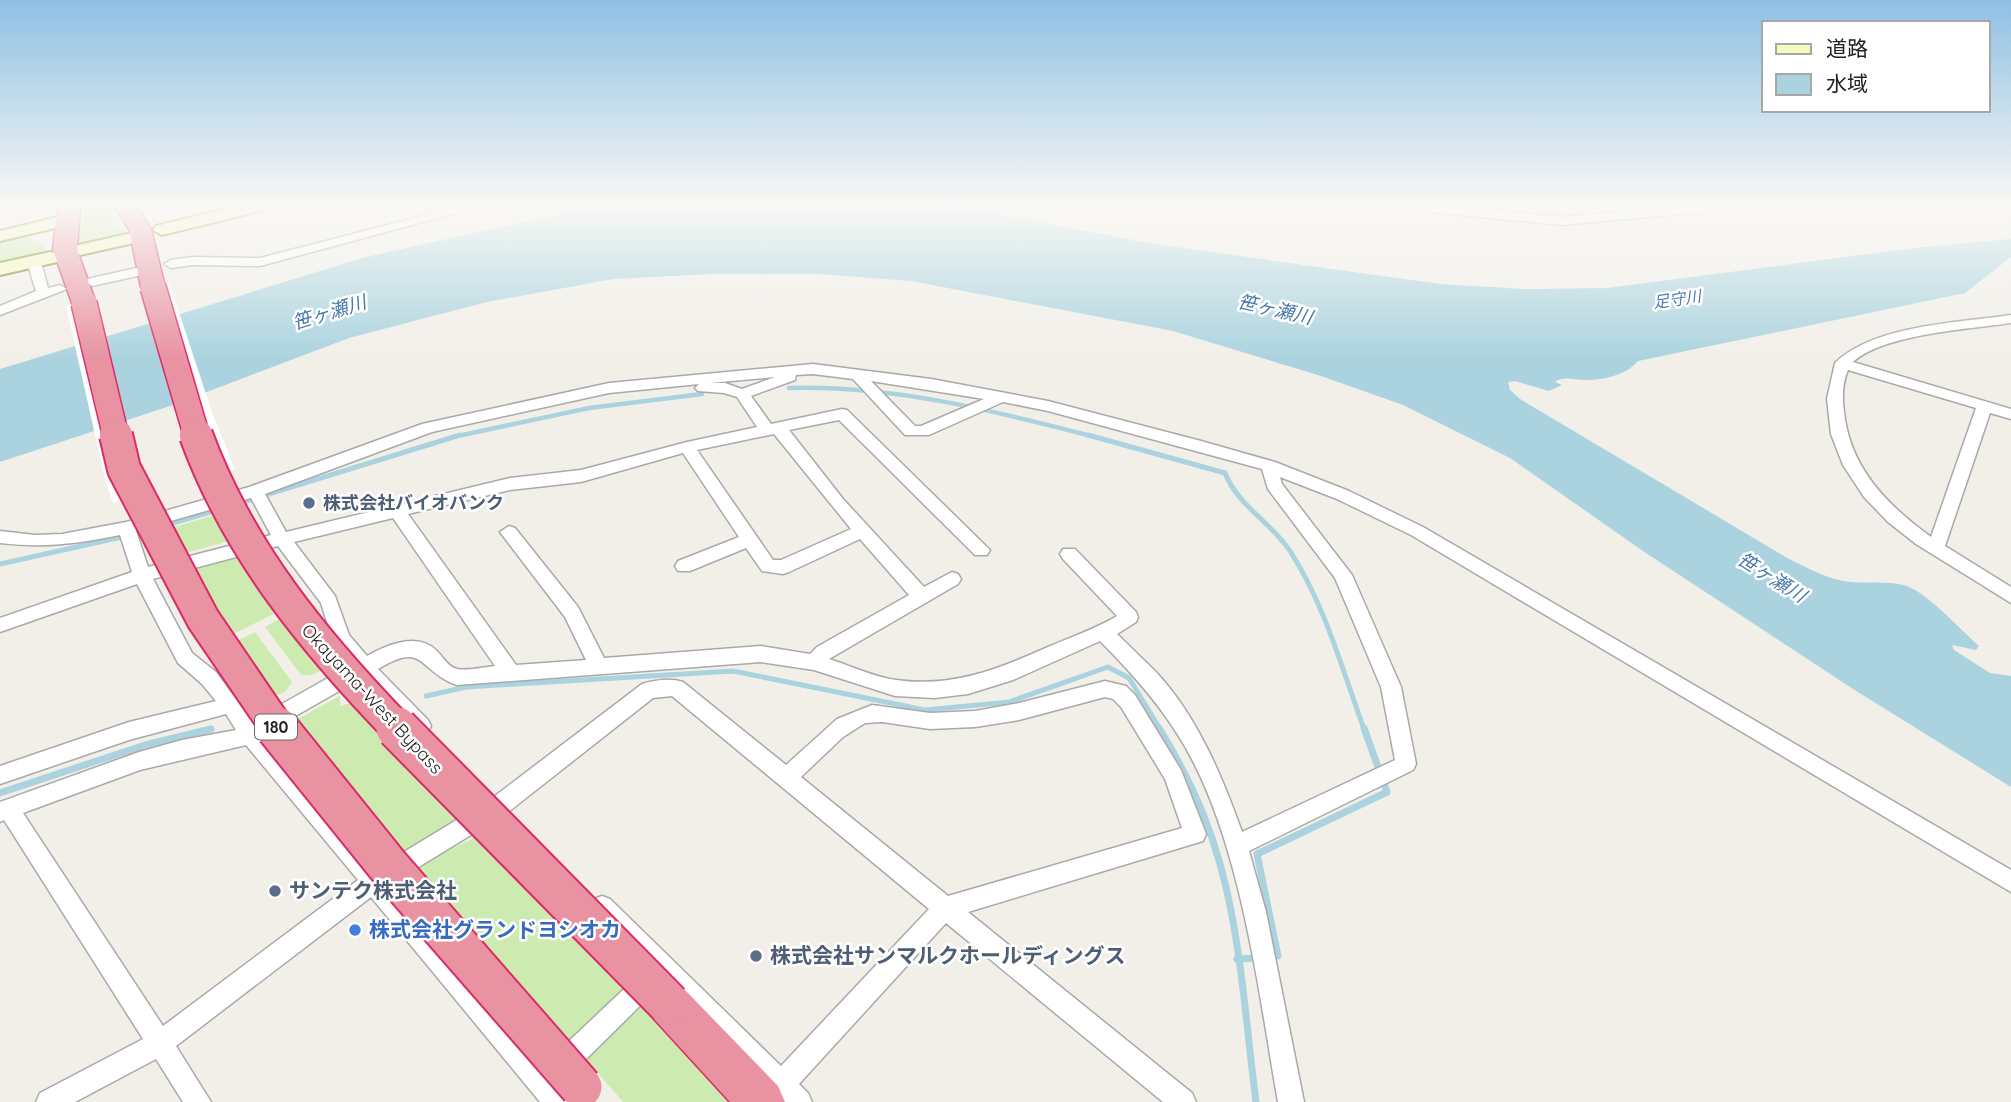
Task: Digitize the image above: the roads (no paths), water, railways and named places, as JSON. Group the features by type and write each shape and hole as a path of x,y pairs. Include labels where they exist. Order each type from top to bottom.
{"highway":[{"name":"180","path":"67,257 124,469 202,619 277,728 568,1094"},
{"name":"Okayama-West Bypass","path":"149,257 192,423 212,477 250,550 292,612 369,701 781,1096"}],"street":[{"path":"0,311 43,293 78,291 155,274 193,261 260,262 278,257"},
{"path":"0,269 42,260 43,293"},
{"path":"2011,318 1898,337 1869,345 1842,363 1835,377 1834,413 1837,435 1845,457 1858,479 1874,497 1936,548 2011,596"},
{"path":"1842,363 2011,414"},
{"path":"742,394 813,369"},
{"path":"0,537 35,541 128,534 258,496 428,428 609,388 813,369 861,373 1002,397 1138,429 1269,466 1343,495 1418,531 2011,882"},
{"path":"861,373 860,379 911,431 923,431 1002,397"},
{"path":"668,381 683,387 725,388 742,394 922,597"},
{"path":"1936,548 1984,407"},
{"path":"0,625 142,575 282,539 510,484 581,476 688,447 842,414 981,550"},
{"path":"688,447 768,566 783,567 862,531"},
{"path":"1238,845 1406,764 1391,687 1343,575 1274,485 1269,466"},
{"path":"128,534 142,575 185,658 209,678 231,705 249,734 372,883 568,1094 666,986 365,667 341,638 329,601 282,539 258,496"},
{"path":"397,511 509,672"},
{"path":"509,532 569,610 594,654 597,665"},
{"path":"684,566 750,539"},
{"path":"198,1102 4,811 139,761 182,749 235,741 391,651 412,647 425,650 446,674 457,677 761,654 814,662 895,688 935,690 968,686 1006,674 1086,638 1104,633 1129,618 1069,554"},
{"path":"814,662 824,652 952,579"},
{"path":"1104,633 1152,678 1190,735 1238,845 1292,1102"},
{"path":"48,1102 159,1044 372,883 499,806 649,691 676,688 1183,1102"},
{"path":"781,1096 945,908 1195,834 1174,776 1128,701 1119,692 1105,690 1013,713 929,721 885,712 870,714 851,720 787,777"},
{"path":"0,775 129,731 231,705"}],"water":[{"path":"365,257 1251,257 1440,284 1528,289 1607,288 1842,257 2010,257 1965,293 1638,361 1622,373 1608,377 1594,380 1559,380 1555,382 1562,385 1549,391 1515,381 1508,382 1510,390 1520,399 1789,559 1834,579 1902,585 1926,597 1979,646 1976,650 1952,645 1954,650 1990,673 2011,676 2011,787 1853,689 1643,551 1510,458 1403,405 1321,376 1173,331 911,281 821,274 712,274 613,279 487,302 349,338 170,406 0,462 0,369"}],"waterway":[{"path":"789,388 828,388 905,395 982,409 1095,437"},
{"path":"455,437 589,408 702,394"},
{"path":"455,437 460,435"},
{"path":"1088,435 1225,473 1246,505 1274,531 1290,551 1302,572 1332,638 1364,729"},
{"path":"240,503 455,437"},
{"path":"166,525 217,510"},
{"path":"0,564 126,536"},
{"path":"426,696 466,687 733,671 925,710 1009,702 1108,667 1129,678 1160,729"},
{"path":"1159,728 1178,760 1209,828 1227,892 1239,959"},
{"path":"1269,957 1278,956 1257,854 1387,792 1364,728"},
{"path":"0,793 145,745 211,729"},
{"path":"1239,959 1259,958"},
{"path":"1239,959 1256,1102"}],"place":[{"name":"株式会社バイオバンク","path":"309,503"},
{"name":"サンテク株式会社","path":"275,891"},
{"name":"株式会社グランドヨシオカ","path":"355,930"},
{"name":"株式会社サンマルクホールディングス","path":"756,956"}],"water label":[{"name":"足守川","path":"1677,299"},
{"name":"笹ヶ瀬川","path":"1275,309"},
{"name":"笹ヶ瀬川","path":"329,312"},
{"name":"笹ヶ瀬川","path":"1772,577"}]}
